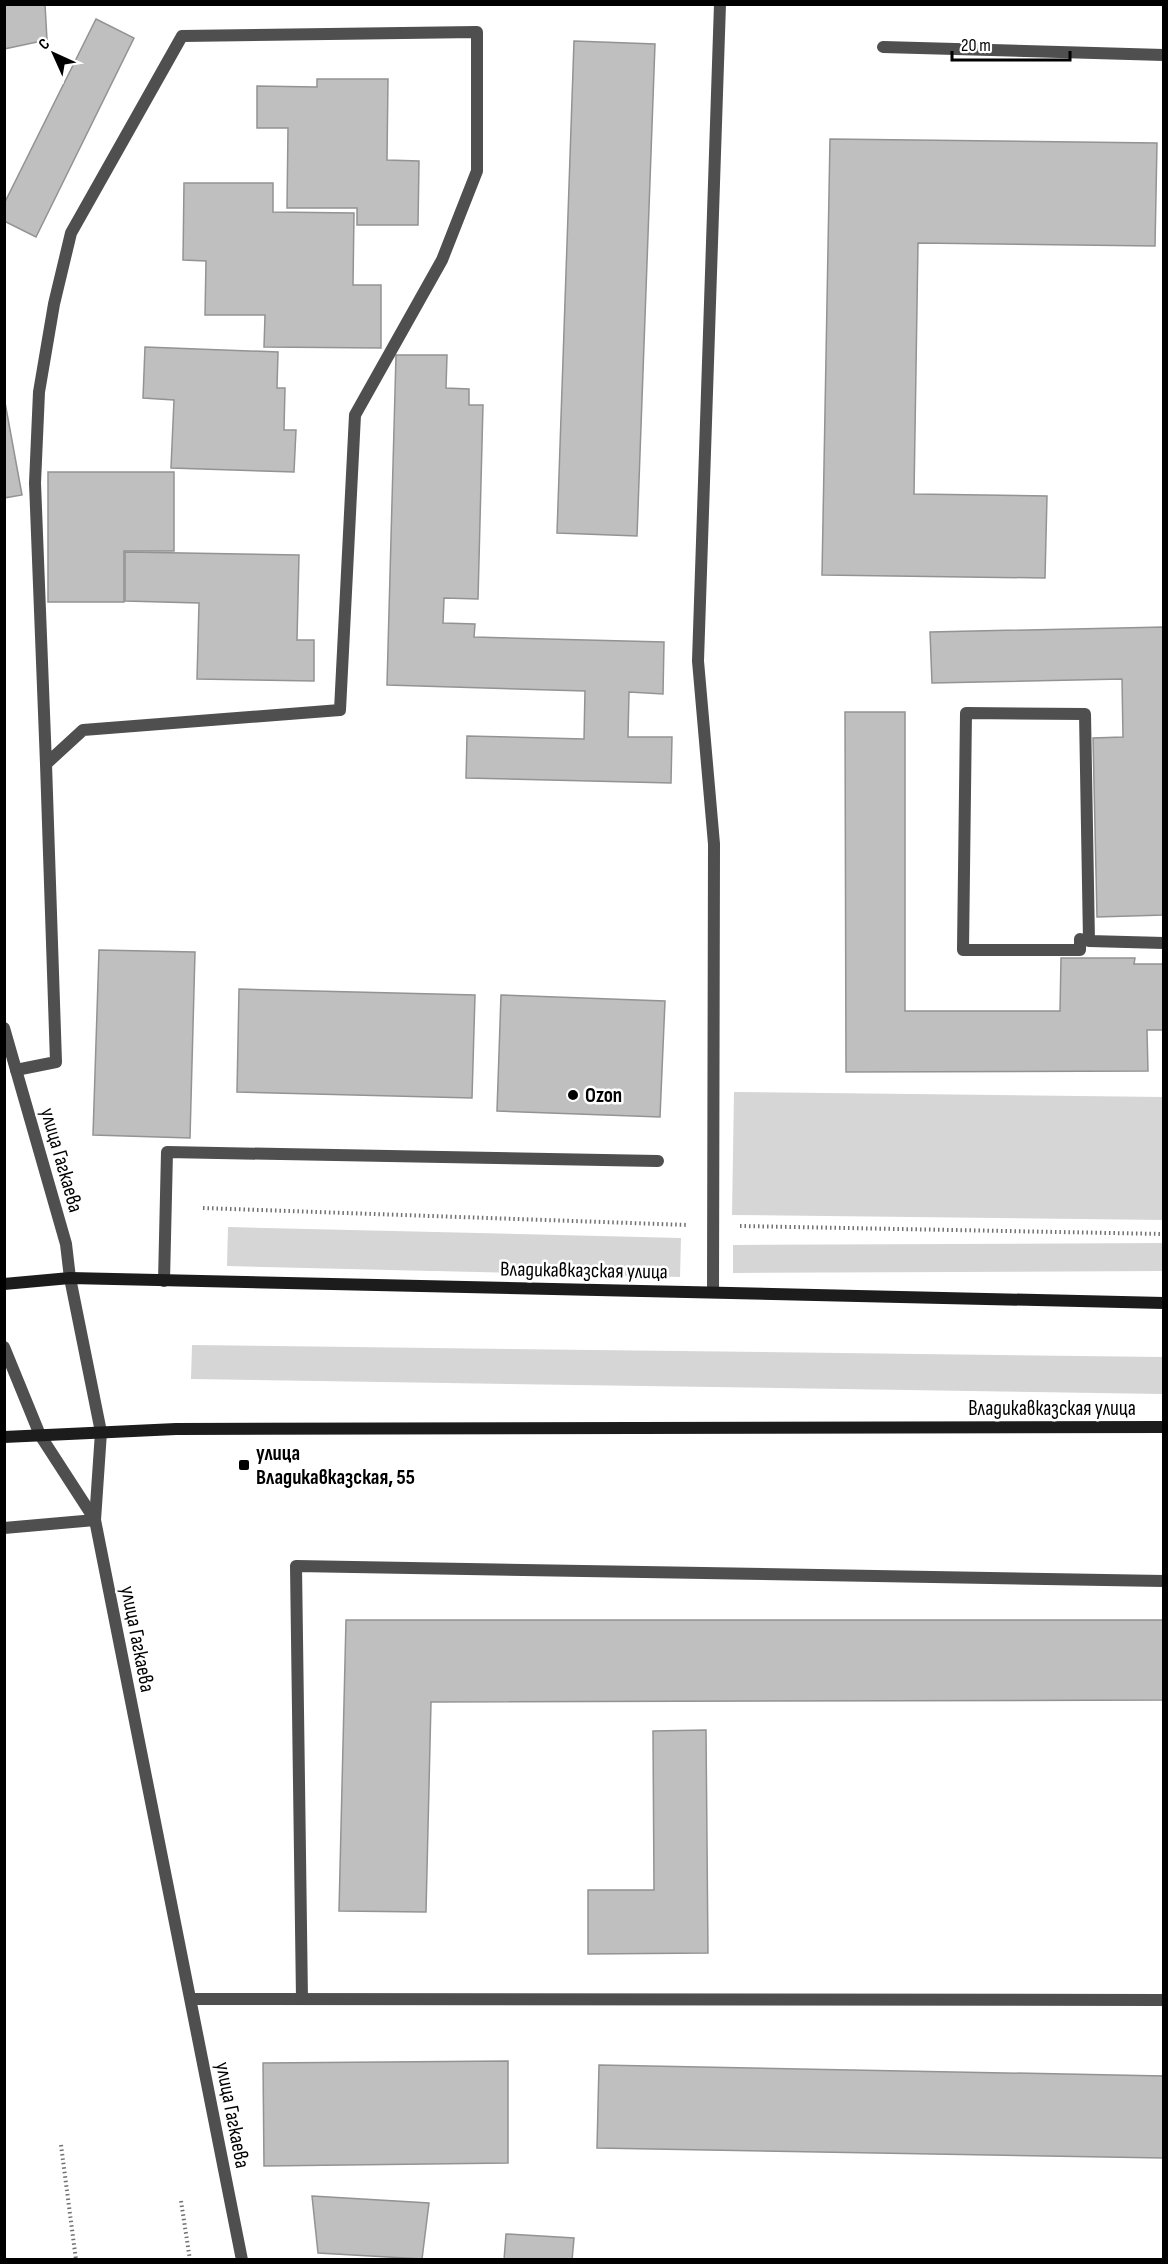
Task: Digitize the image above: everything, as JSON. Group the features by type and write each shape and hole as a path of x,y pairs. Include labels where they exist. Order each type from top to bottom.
{"main road":[{"name":"Владикавказская улица","path":"4,1284 70,1278 1164,1303"},
{"name":"Владикавказская улица","path":"4,1437 200,1429 1164,1427"}],"street":[{"path":"713,1292 714,844 698,661 720,4"},
{"path":"16,1070 56,1062 36,483 39,392 54,304 71,233 182,36 477,32 477,171 442,260 355,415 340,710 83,730 46,764"},
{"path":"883,47 1164,55"},
{"path":"1089,941 1085,714 966,712 963,950 1080,950 1080,939 1089,941 1164,943"},
{"name":"улица Гагкаева","path":"4,1028 66,1244 70,1278 101,1432 95,1520 242,2259"},
{"path":"164,1281 167,1152 658,1161"},
{"path":"4,1347 40,1435 95,1520 4,1528"},
{"path":"302,1999 296,1566 1164,1581"},
{"path":"191,1999 1164,2000"}],"path":[{"path":"203,1208 713,1226 1164,1234"},
{"path":"61,2145 76,2259"},
{"path":"181,2201 190,2259"}],"shaded area":[{"path":"734,1092 1163,1097 1163,1220 732,1215"},
{"path":"228,1227 681,1238 680,1277 227,1266"},
{"path":"1163,1243 1163,1271 733,1273 733,1245"},
{"path":"192,1345 1163,1357 1163,1394 191,1379"}],"building":[{"path":"4,4 45,4 47,40 4,49"},
{"path":"96,19 134,38 36,237 4,221 4,204"},
{"path":"574,41 655,44 637,536 557,533"},
{"path":"317,79 388,79 387,160 419,161 418,225 357,225 357,208 287,208 288,128 257,128 257,86 317,87"},
{"path":"830,139 1157,143 1155,246 918,243 914,494 1047,496 1045,578 822,575"},
{"path":"184,183 273,183 273,212 354,213 353,285 381,285 381,348 264,347 265,315 205,315 206,261 183,260"},
{"path":"145,347 278,352 277,388 285,388 284,430 296,430 294,472 171,468 174,400 143,398"},
{"path":"396,355 447,355 446,388 469,389 469,405 483,405 478,599 444,598 443,623 475,624 474,637 664,642 663,694 629,692 628,737 672,737 671,783 466,778 467,736 584,739 585,691 387,685"},
{"path":"4,397 22,495 4,498"},
{"path":"48,472 174,472 174,551 124,551 124,602 48,602"},
{"path":"125,552 299,555 297,640 314,640 314,681 197,679 199,603 125,601"},
{"path":"1164,627 1164,915 1097,917 1093,738 1123,737 1122,679 932,683 930,632"},
{"path":"845,712 905,712 905,1011 1060,1011 1061,958 1135,958 1134,964 1164,964 1164,1030 1147,1030 1148,1071 846,1072"},
{"path":"99,950 195,952 190,1138 93,1135"},
{"path":"239,989 475,995 472,1098 237,1092"},
{"path":"501,995 665,1001 660,1117 497,1111"},
{"path":"346,1620 1164,1620 1164,1700 431,1702 426,1912 339,1911"},
{"path":"706,1730 708,1953 588,1954 588,1890 654,1890 653,1731"},
{"path":"508,2061 508,2163 264,2166 263,2063"},
{"path":"599,2065 1164,2076 1164,2158 597,2148"},
{"path":"312,2196 429,2203 422,2259 318,2253"},
{"path":"506,2234 574,2238 572,2260 504,2260"}],"place":[{"name":"Ozon","path":"573,1095"},
{"name":"улица Владикавказская, 55","path":"244,1465"}]}
